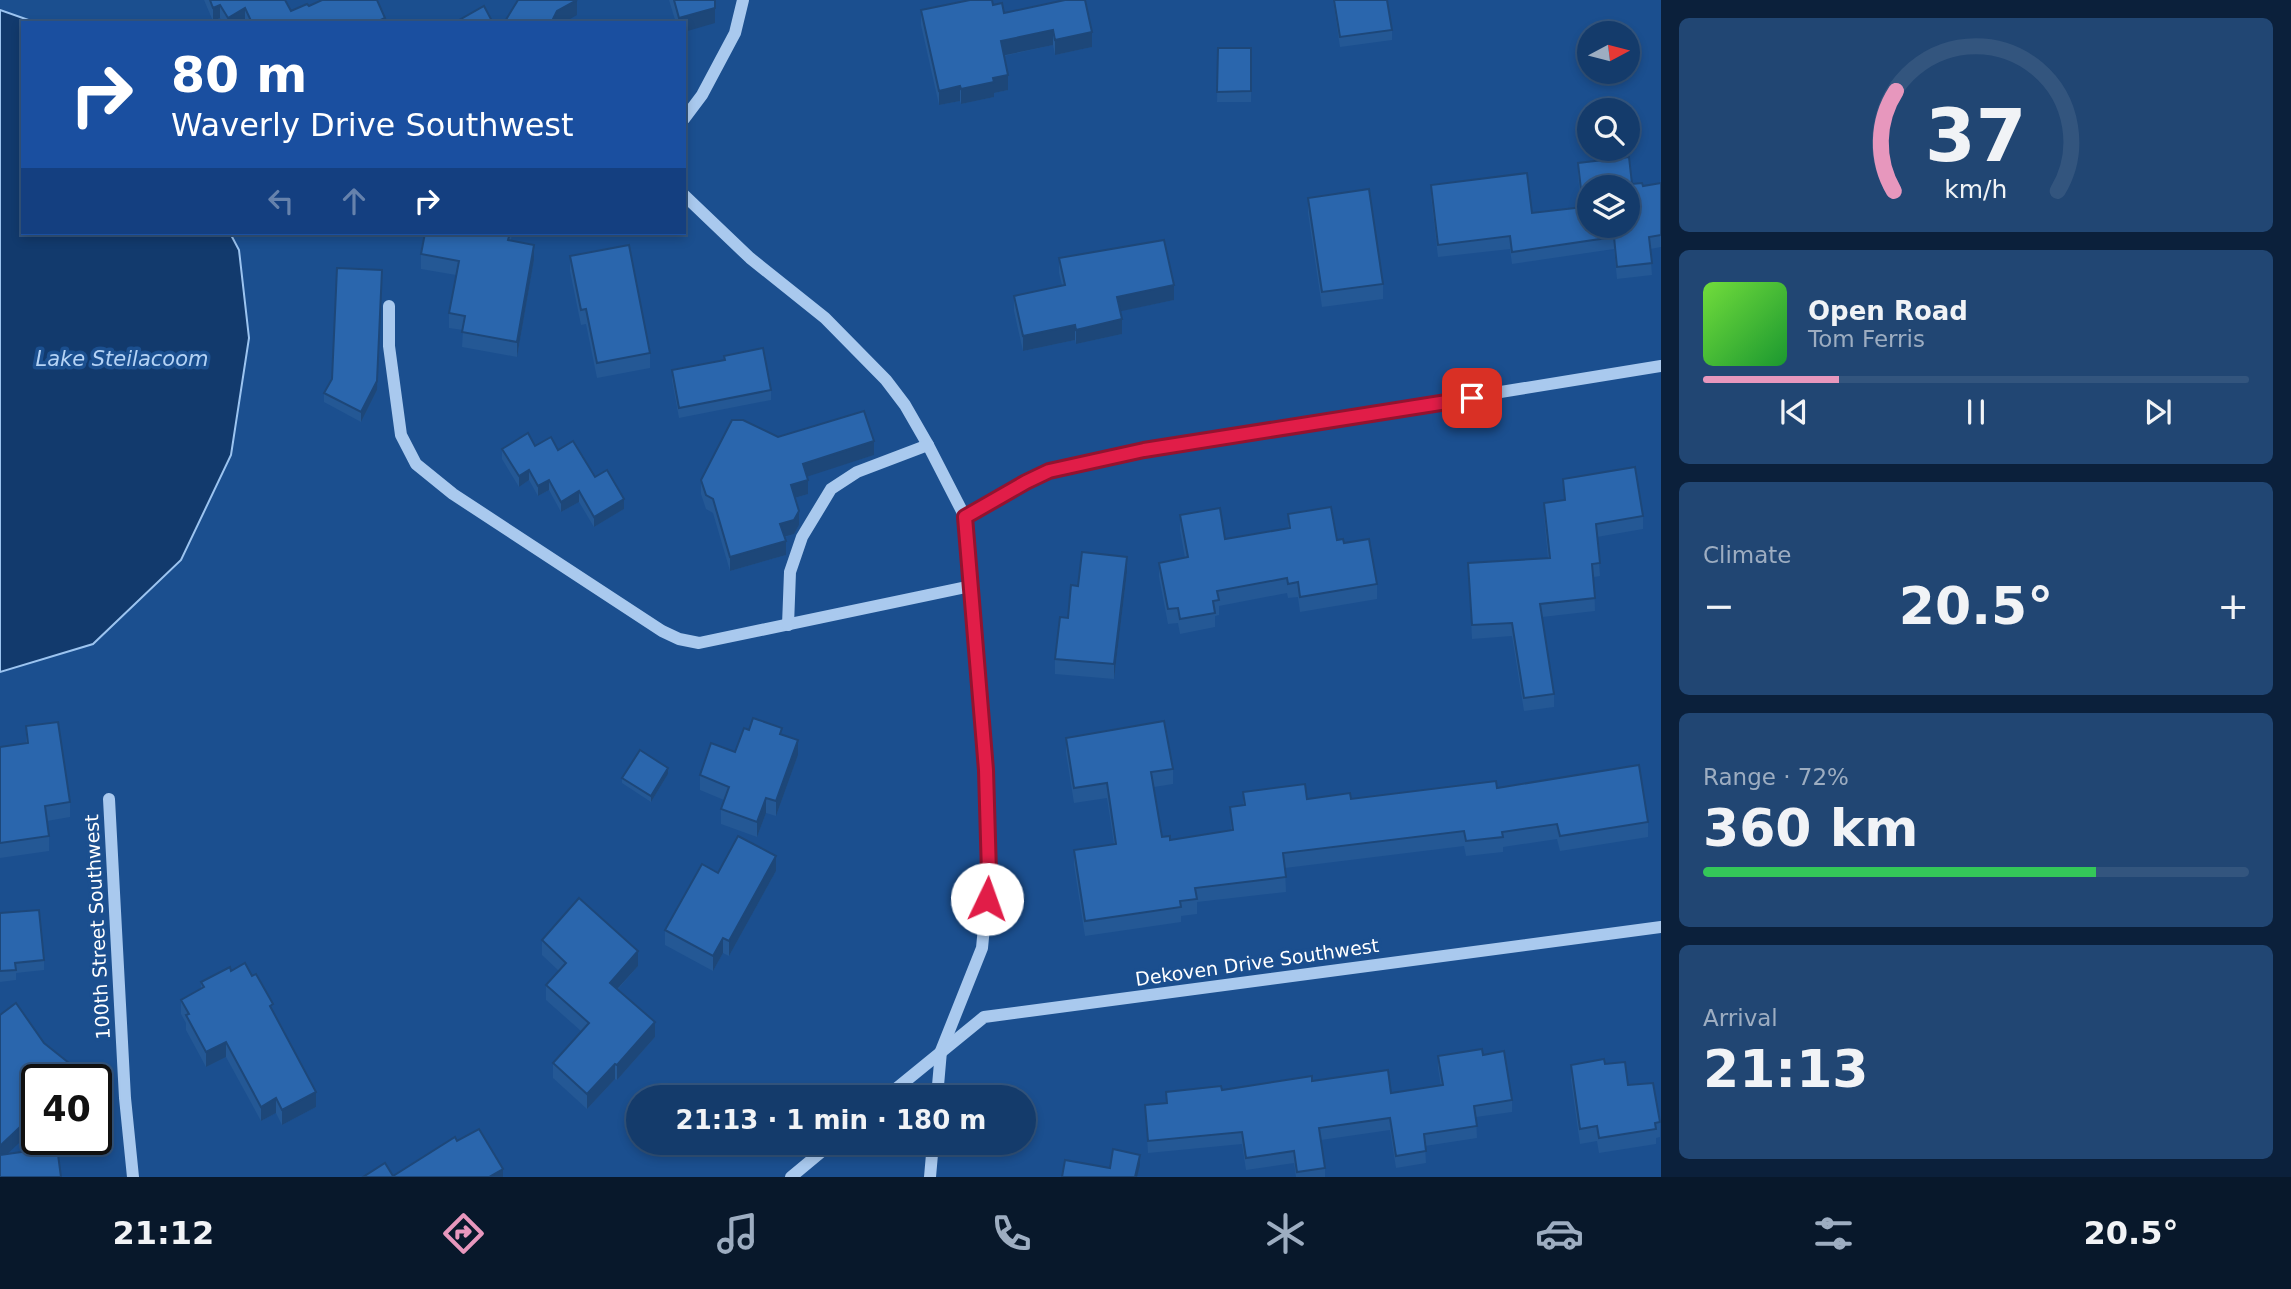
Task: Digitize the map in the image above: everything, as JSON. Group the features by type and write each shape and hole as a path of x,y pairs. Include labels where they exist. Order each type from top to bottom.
{"street":[{"path":"686,116 702,95 735,33 743,0"},
{"path":"686,197 750,258 825,318 886,380 905,405 965,517 986,770 989,874 982,948 941,1051 938,1085"},
{"path":"388,306 390,357 401,435 416,464 453,494 662,631 679,639 699,643 971,586"},
{"path":"965,517 1049,471 1144,450 1661,366"},
{"path":"788,625 790,572 802,537 831,489 857,472 928,445"},
{"name":"100th Street Southwest","path":"109,799 125,1098 133,1177"},
{"name":"Dekoven Drive Southwest","path":"900,1085 984,1017 1661,927"},
{"path":"791,1177 818,1155"},
{"path":"930,1177 932,1155"}],"water":[{"name":"Lake Steilacoom","path":"0,10 31,21 21,21 21,235 231,235 239,250 249,338 231,455 181,560 93,644 0,672"}],"building":[{"path":"210,0 285,0 291,11 322,0 377,0 385,18 378,21 251,21 245,8 228,18 220,5 213,8"},
{"path":"518,0 577,0 557,11 552,21 505,21"},
{"path":"674,0 715,0 715,8 679,18"},
{"path":"970,0 992,0 993,5 1002,3 1004,13 1065,0 1085,0 1092,32 1055,40 1053,30 1001,41 1008,75 993,78 994,82 939,91 921,10"},
{"path":"1334,0 1387,0 1392,30 1340,37"},
{"path":"484,6 492,21 458,21"},
{"path":"1218,48 1251,48 1251,91 1217,92"},
{"path":"1629,161 1631,175 1579,175 1578,163"},
{"path":"1527,173 1532,213 1577,208 1577,238 1607,238 1512,252 1510,236 1438,245 1431,185"},
{"path":"1640,183 1643,186 1661,183 1661,235 1649,237 1652,263 1617,267 1614,238 1640,238"},
{"path":"1369,189 1383,284 1322,292 1308,198"},
{"path":"425,235 509,235 508,240 534,245 517,342 462,332 465,316 449,313 459,261 421,254"},
{"path":"1164,240 1174,285 1117,297 1122,319 1076,330 1075,325 1023,336 1014,296 1065,285 1059,258"},
{"path":"629,245 650,353 597,363 586,309 581,310 570,256"},
{"path":"337,268 382,270 377,381 361,412 324,393 332,379"},
{"path":"763,348 771,390 679,408 672,370 725,360 724,356"},
{"path":"864,411 874,441 803,464 808,480 791,485 799,511 794,520 780,524 786,541 730,557 713,499 706,495 701,480 732,420 743,420 778,437"},
{"path":"528,433 535,446 551,437 558,450 573,441 595,477 607,470 624,499 594,517 579,491 561,502 549,480 538,486 529,470 519,476 502,449"},
{"path":"1635,467 1643,516 1596,524 1600,563 1592,564 1595,598 1540,604 1554,694 1524,698 1512,623 1472,625 1468,563 1550,558 1544,503 1565,500 1563,479"},
{"path":"1331,507 1337,540 1343,539 1344,543 1369,539 1377,584 1300,597 1298,582 1288,584 1287,578 1217,591 1219,600 1213,601 1215,613 1180,619 1178,608 1168,609 1159,563 1188,557 1180,515 1220,508 1225,539 1290,528 1288,514"},
{"path":"1082,552 1127,557 1114,664 1055,659 1060,617 1068,618 1071,585 1078,586"},
{"path":"753,718 782,728 780,734 798,740 776,801 766,798 757,822 721,809 729,787 700,775 711,743 735,752 744,728 749,730"},
{"path":"1164,721 1173,769 1151,772 1162,837 1170,836 1170,840 1233,830 1230,807 1245,805 1243,792 1305,784 1307,799 1350,793 1351,799 1496,781 1497,788 1639,765 1648,822 1560,836 1557,824 1502,832 1503,837 1466,841 1464,831 1283,853 1286,877 1195,888 1197,899 1180,901 1181,907 1085,921 1074,850 1116,844 1107,783 1074,788 1066,738"},
{"path":"58,722 70,802 45,806 49,836 0,843 0,747 28,743 26,726"},
{"path":"640,750 668,768 651,796 622,778"},
{"path":"738,836 776,856 729,941 723,938 713,956 665,930 702,864 718,873"},
{"path":"579,898 638,951 610,983 655,1022 587,1094 553,1063 589,1023 546,985 566,963 542,940"},
{"path":"39,910 44,960 15,963 16,970 0,971 0,913"},
{"path":"245,963 252,976 256,974 273,1004 270,1006 316,1092 282,1110 276,1098 261,1107 226,1042 206,1052 181,1000 204,987 201,982 230,967 231,971"},
{"path":"16,1003 44,1043 70,1064 21,1064 21,1126 0,1146 0,1015"},
{"path":"1482,1049 1483,1055 1504,1051 1512,1100 1474,1106 1477,1126 1424,1134 1426,1151 1396,1156 1390,1118 1319,1128 1325,1168 1297,1172 1294,1151 1246,1158 1242,1132 1148,1141 1145,1105 1167,1103 1166,1092 1221,1086 1222,1090 1312,1076 1312,1081 1388,1070 1391,1093 1443,1085 1438,1056"},
{"path":"1604,1059 1605,1064 1625,1062 1628,1085 1653,1083 1660,1122 1655,1123 1656,1129 1599,1138 1597,1126 1580,1129 1571,1065"},
{"path":"479,1129 503,1169 489,1177 363,1177 385,1163 393,1176 455,1137 457,1141"},
{"path":"1113,1149 1140,1155 1135,1177 1062,1177 1065,1160 1110,1168"},
{"path":"21,1152 21,1155 58,1155 61,1177 0,1177 0,1155"}],"route":[{"path":"987,899 989,874 986,770 965,517 1049,471 1144,450 1472,398"}]}
